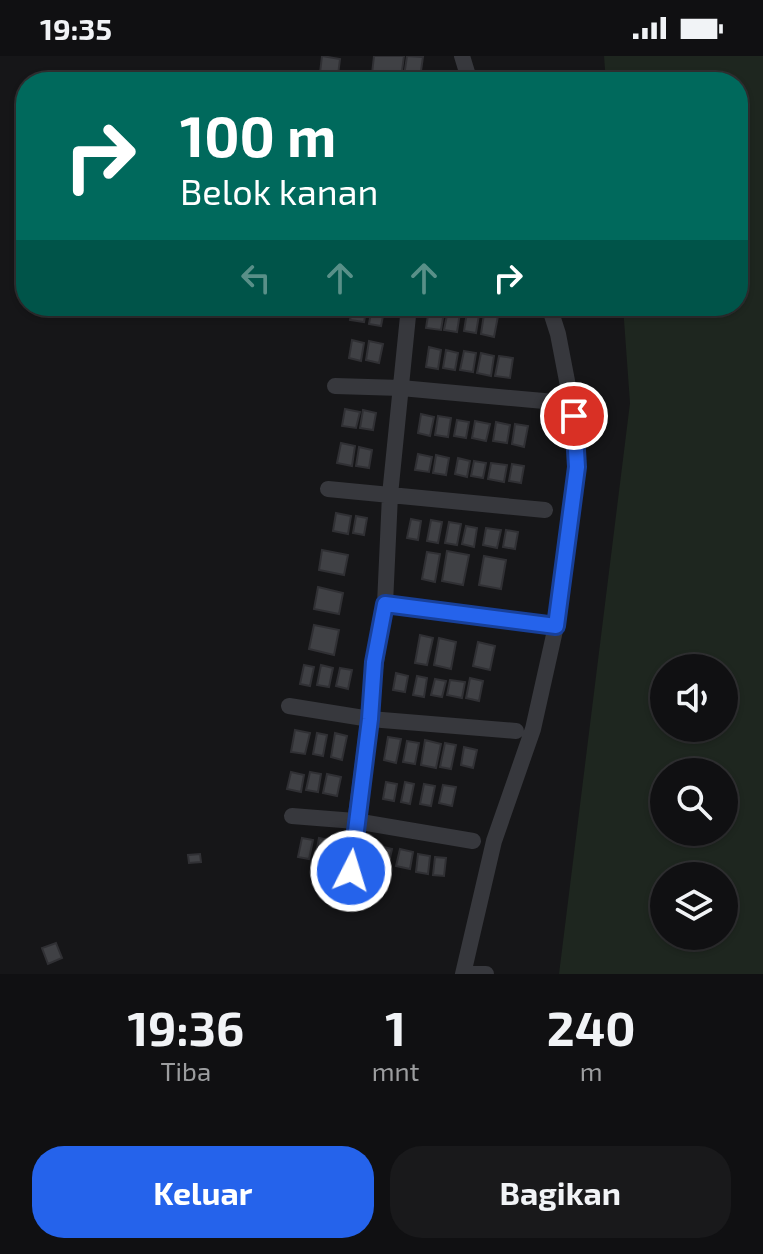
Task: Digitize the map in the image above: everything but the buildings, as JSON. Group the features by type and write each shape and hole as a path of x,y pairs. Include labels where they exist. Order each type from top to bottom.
{"street":[{"path":"351,871 374,662 385,604 390,495 408,316"},
{"path":"463,974 494,841 533,729 556,626 577,467 577,433 552,316"},
{"path":"335,386 401,388 555,402"},
{"path":"328,489 545,510"},
{"path":"385,604 556,626"},
{"path":"289,706 370,719 516,731"},
{"path":"292,816 355,821 473,841"},
{"path":"473,974 486,974"}],"shaded area":[{"path":"604,56 763,56 763,974 559,974 630,403 624,316 748,316 748,72 605,72"}],"route":[{"path":"351,871 374,662 385,604 556,626 577,467 574,416"}]}
